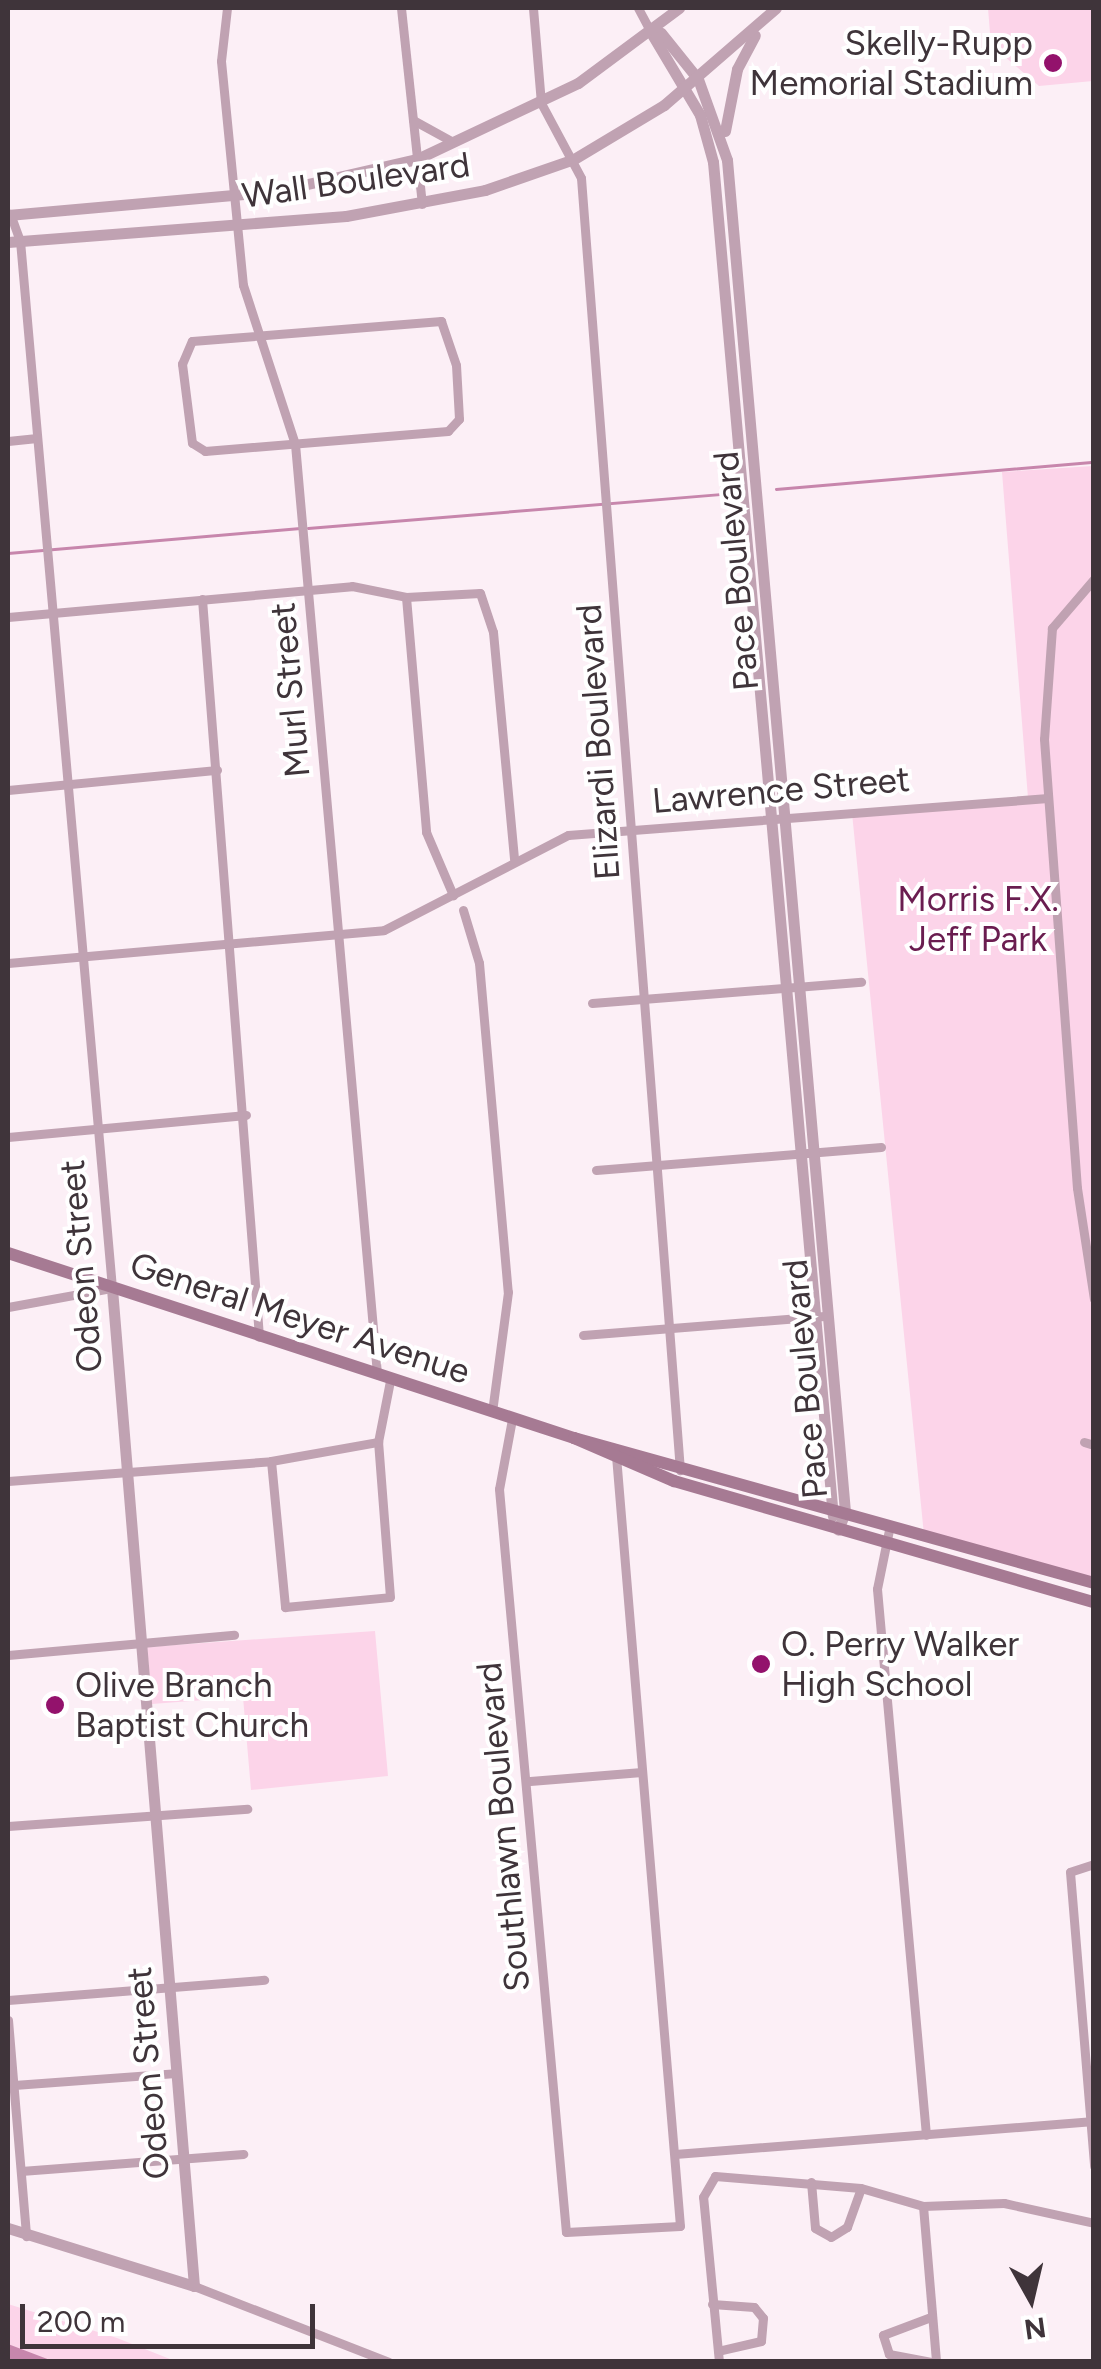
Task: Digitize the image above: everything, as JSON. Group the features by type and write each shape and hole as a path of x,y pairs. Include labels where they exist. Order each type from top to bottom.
{"main road":[{"name":"General Meyer Avenue","path":"8,1253 383,1379 574,1438 620,1446 1094,1583"},
{"name":"General Meyer Avenue","path":"574,1438 614,1461 674,1481 1094,1602"}],"street":[{"name":"Murl Street","path":"227,8 221,62 237,226 256,334 296,444 383,1379 378,1442 390,1597 285,1607 271,1461"},
{"path":"401,8 422,204"},
{"name":"Elizardi Boulevard","path":"533,8 541,103 574,158 609,515 658,1165 675,1332 682,1467"},
{"name":"Pace Boulevard","path":"638,8 686,88 714,176 756,470 827,1316 838,1530"},
{"name":"Wall Boulevard","path":"8,214 235,196 417,159 541,103 679,8"},
{"name":"Wall Boulevard","path":"14,242 237,226 422,204 574,158 686,88 776,8"},
{"path":"725,145 737,69 766,18"},
{"name":"Pace Boulevard","path":"650,31 698,79 725,145 742,471 770,821 813,1318 838,1510"},
{"path":"413,120 438,140 461,142"},
{"path":"714,176 728,175"},
{"name":"Odeon Street","path":"8,214 37,438 194,2286"},
{"path":"446,323 459,419 441,433 195,448 186,345 256,334 446,323"},
{"path":"8,440 37,438"},
{"path":"742,471 756,470"},
{"path":"1094,579 1052,628 1045,798 1071,1104 1094,1299"},
{"path":"8,616 308,588 363,586 406,597 485,598 514,859"},
{"path":"406,597 426,832 454,895"},
{"path":"202,599 246,1115 259,1338"},
{"path":"758,665 772,664"},
{"path":"8,790 217,770"},
{"name":"Lawrence Street","path":"8,963 339,935 402,926 514,859 568,835 1045,798"},
{"path":"463,910 478,962 508,1292 492,1412"},
{"path":"592,1003 861,982"},
{"path":"8,1137 246,1115"},
{"path":"596,1170 881,1147"},
{"path":"8,1308 112,1288"},
{"path":"583,1335 675,1332 827,1316"},
{"name":"Southlawn Boulevard","path":"512,1419 499,1489 530,1781 566,2232 680,2226 676,2154"},
{"path":"8,1481 271,1461 378,1442"},
{"path":"620,1446 614,1461 676,2154 1092,2122"},
{"path":"674,1481 682,1467"},
{"path":"890,1525 877,1590 926,2134"},
{"path":"8,1654 234,1635"},
{"path":"530,1781 642,1772"},
{"path":"8,1826 246,1808"},
{"path":"1094,1864 1070,1872 1094,2166"},
{"path":"8,2000 264,1980"},
{"path":"8,2020 27,2238"},
{"path":"14,2086 176,2073"},
{"path":"22,2171 243,2154"},
{"path":"712,2304 754,2307 762,2318 761,2341 718,2356 712,2304 705,2186 726,2174 861,2188 923,2206 1004,2203 1094,2223"},
{"path":"811,2182 815,2228 831,2237 847,2228 861,2188"},
{"path":"923,2206 932,2317 934,2362 889,2354 883,2334 932,2317"},
{"path":"8,2228 27,2238 194,2286 389,2362"}],"green space":[{"name":"Skelly-Rupp Memorial Stadium","path":"988,8 1093,8 1093,81 1039,86 991,45"},
{"name":"Morris F.X. Jeff Park","path":"1093,466 1093,1580 924,1535 852,813 1028,798 1002,472"},
{"path":"375,1631 388,1776 251,1790 243,1697 152,1704 147,1647"},
{"path":"8,2304 117,2338 175,2361 44,2361 8,2347"}],"shaded area":[{"path":"8,2344 50,2360 55,2361 8,2361"}],"waterway":[{"path":"776,489 1094,462"},
{"path":"308,528 726,494"},
{"path":"8,553 300,528"}],"place":[{"name":"Skelly-Rupp Memorial Stadium","path":"1053,63"},
{"name":"O. Perry Walker High School","path":"761,1664"},
{"name":"Olive Branch Baptist Church","path":"55,1705"}]}
